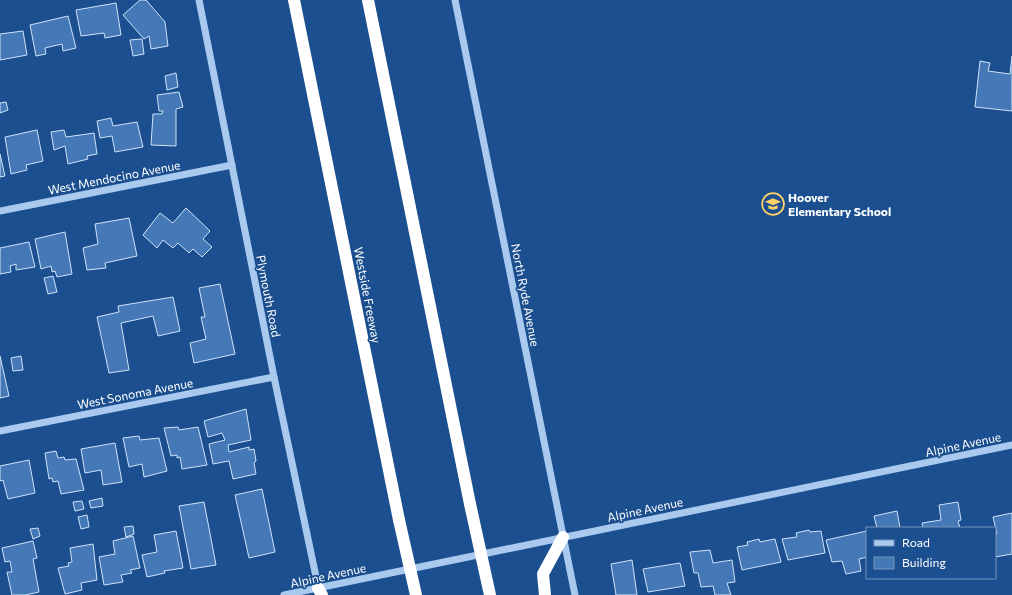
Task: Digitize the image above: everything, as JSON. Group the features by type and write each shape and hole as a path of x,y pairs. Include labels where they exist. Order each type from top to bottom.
{"highway":[{"name":"Westside Freeway","path":"294,0 399,520 416,595"},
{"path":"368,0 470,504 490,595"},
{"path":"545,595 543,574 563,537"}],"street":[{"name":"Plymouth Road","path":"200,0 274,377 320,593"},
{"name":"North Ryde Avenue","path":"455,0 575,595"},
{"name":"West Mendocino Avenue","path":"0,211 232,165"},
{"name":"West Sonoma Avenue","path":"0,431 274,377"},
{"name":"Alpine Avenue","path":"284,595 320,593 563,537 1012,445"}],"building":[{"path":"140,0 146,0 165,22 168,46 151,49 149,36 144,39 123,15"},
{"path":"116,3 121,35 105,38 104,33 81,36 76,10"},
{"path":"68,16 76,48 63,51 62,44 45,48 46,54 36,56 30,25"},
{"path":"23,31 27,55 0,60 0,34"},
{"path":"142,39 144,54 133,56 130,40"},
{"path":"1012,56 1012,111 975,107 980,61 990,63 988,71 1010,74"},
{"path":"176,73 178,87 167,90 165,76"},
{"path":"179,92 183,107 176,109 176,146 151,145 153,114 162,114 163,111 159,111 157,95"},
{"path":"6,102 8,110 0,113 0,103"},
{"path":"111,118 113,126 137,122 143,147 115,152 112,136 100,138 97,121"},
{"path":"37,130 43,161 26,165 27,170 11,174 5,137"},
{"path":"64,130 66,137 94,133 97,154 87,156 88,159 68,164 65,146 54,150 51,132"},
{"path":"0,154 5,176 0,177"},
{"path":"186,208 210,231 203,239 212,247 202,257 193,249 189,253 178,243 173,248 163,240 157,248 143,235 160,213 173,223"},
{"path":"129,218 137,256 105,263 106,268 87,270 83,248 98,244 95,224"},
{"path":"65,232 72,274 57,277 55,271 52,272 51,266 41,269 35,239"},
{"path":"29,242 35,267 16,270 16,264 10,266 11,272 0,274 0,248"},
{"path":"53,276 57,292 48,294 44,278"},
{"path":"220,284 235,354 194,363 190,343 206,339 201,317 205,317 199,288"},
{"path":"173,297 180,331 158,336 153,316 121,323 129,370 109,373 97,317 119,312 118,306"},
{"path":"0,356 9,396 0,398"},
{"path":"21,356 23,370 13,371 11,358"},
{"path":"246,409 251,440 228,445 229,452 249,447 249,450 254,449 256,474 233,479 229,461 213,464 209,444 225,440 222,433 208,437 204,421"},
{"path":"178,427 179,430 198,427 207,465 182,469 180,457 177,458 177,455 171,456 164,428"},
{"path":"139,436 140,440 159,438 167,471 144,477 142,464 129,467 123,438"},
{"path":"115,443 122,482 103,485 101,470 85,473 81,449"},
{"path":"56,451 58,458 64,457 65,460 76,459 84,490 61,494 58,481 53,482 52,478 49,479 45,453"},
{"path":"29,460 35,493 8,499 3,480 0,481 0,466"},
{"path":"262,489 275,552 249,558 235,495"},
{"path":"102,498 103,506 91,508 89,501"},
{"path":"82,501 84,509 75,511 73,502"},
{"path":"204,502 216,565 191,569 179,506"},
{"path":"958,502 961,520 958,521 960,527 923,527 922,523 941,520 939,505"},
{"path":"897,511 900,527 877,527 874,516"},
{"path":"1012,513 1012,554 996,557 997,534 993,517"},
{"path":"87,515 89,527 81,529 78,517"},
{"path":"133,526 134,534 126,537 124,527"},
{"path":"38,528 40,536 33,539 30,529"},
{"path":"809,530 810,532 821,531 825,553 788,560 782,539 797,537 796,533"},
{"path":"176,531 183,568 164,571 165,573 147,577 142,555 157,552 154,535"},
{"path":"866,531 866,557 859,559 861,571 846,574 842,561 832,562 826,540"},
{"path":"133,536 140,568 130,570 132,573 121,575 123,582 104,585 99,557 115,554 113,541"},
{"path":"759,539 760,542 775,539 781,562 742,570 737,547 748,545 747,542"},
{"path":"33,541 37,558 33,559 39,592 25,595 12,595 7,572 12,572 10,561 5,562 2,548"},
{"path":"93,544 97,580 81,583 82,590 65,594 58,568 69,566 68,563 72,562 70,548"},
{"path":"710,550 713,563 732,560 735,582 727,583 731,595 715,595 713,586 701,587 698,573 694,573 690,552"},
{"path":"632,560 637,595 616,595 611,564"},
{"path":"680,563 685,586 648,592 643,569"}],"place":[{"name":"Hoover Elementary School","path":"773,204"}]}
